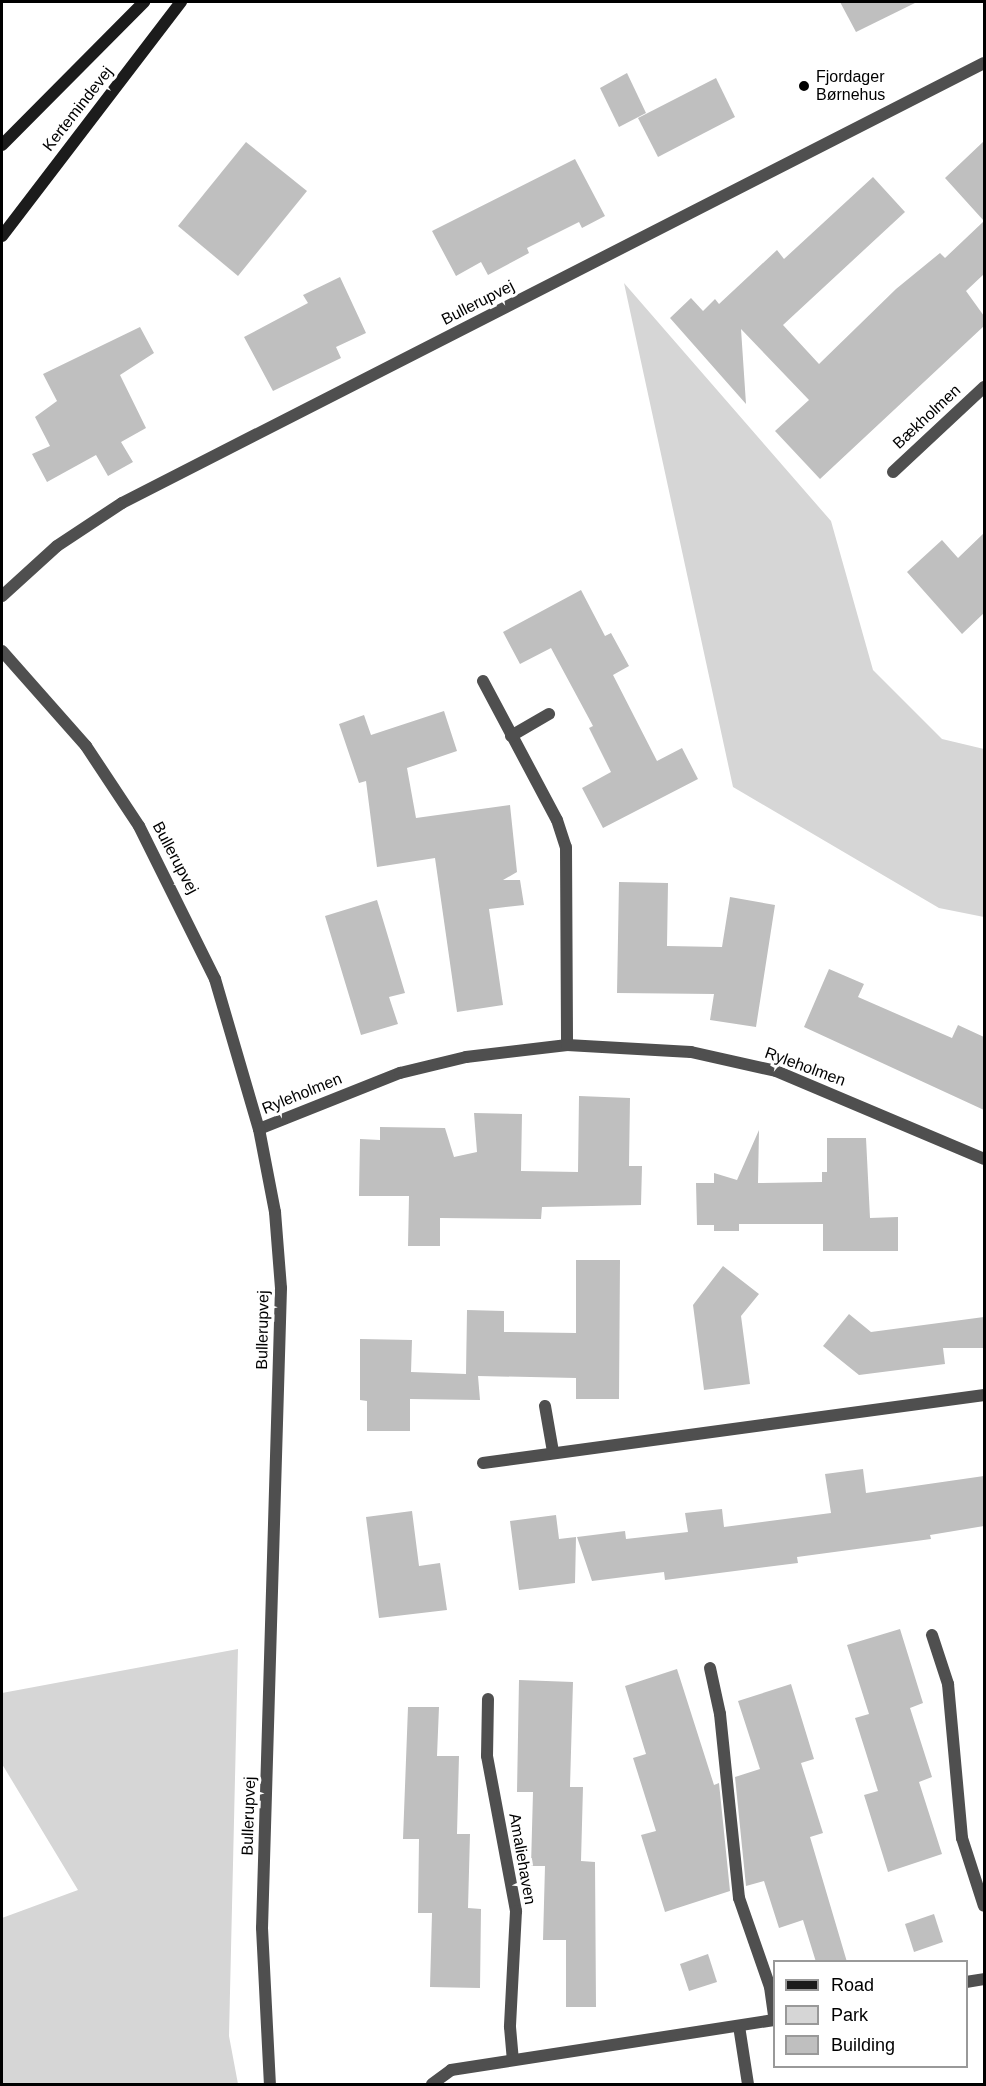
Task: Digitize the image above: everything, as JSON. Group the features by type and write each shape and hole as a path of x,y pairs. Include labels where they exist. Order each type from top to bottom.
{"main road":[{"name":"Kertemindevej","path":"2,145 144,2"},
{"name":"Kertemindevej","path":"2,236 181,2"}],"street":[{"name":"Bullerupvej","path":"2,596 57,546 122,503 984,63"},
{"name":"Bækholmen","path":"893,472 984,387"},
{"name":"Bullerupvej","path":"2,651 86,746 139,826 214,979 260,1130 275,1212 281,1288 262,1928 270,2085"},
{"path":"483,681 557,820 566,847 567,1045"},
{"path":"511,736 549,714"},
{"name":"Ryleholmen","path":"260,1130 400,1073 466,1058 567,1045 691,1052 776,1071 984,1159"},
{"path":"483,1463 984,1395"},
{"path":"545,1406 553,1452"},
{"path":"932,1635 948,1684 963,1839 984,1906"},
{"path":"710,1668 720,1714 739,1898 770,1987 773,2010"},
{"name":"Amaliehaven","path":"488,1699 487,1756 516,1911 510,2026 513,2060"},
{"path":"968,1982 984,1979"},
{"path":"432,2085 451,2070 739,2026 773,2018"},
{"path":"739,2026 748,2085"}],"green space":[{"path":"624,283 831,521 873,670 942,739 984,749 984,917 939,908 733,787"},
{"path":"238,1649 229,2036 238,2084 2,2084 2,1918 78,1890 2,1764 2,1693"}],"building":[{"path":"840,2 917,2 856,32"},
{"path":"627,73 646,113 619,127 600,88"},
{"path":"716,78 735,117 658,157 638,118"},
{"path":"984,141 984,221 945,178"},
{"path":"246,142 307,191 238,276 178,226"},
{"path":"575,159 605,216 582,228 579,222 527,248 529,253 488,275 481,262 456,276 432,231"},
{"path":"873,177 905,212 783,325 819,364 896,289 940,253 945,258 984,221 984,274 966,291 984,316 984,326 820,479 775,431 809,400 741,329 746,404 670,318 691,298 703,311 715,299 719,304 777,250 784,259"},
{"path":"340,277 366,333 336,347 341,358 273,391 244,337 308,303 303,295"},
{"path":"140,327 154,353 120,375 146,428 121,442 133,462 108,476 96,455 47,482 32,454 50,446 35,417 57,401 43,374"},
{"path":"984,533 984,613 962,634 907,572 942,540 958,558"},
{"path":"581,590 605,636 611,633 629,666 613,675 657,761 682,748 698,779 603,828 582,788 611,772 589,728 593,726 551,648 520,664 503,632"},
{"path":"444,711 457,751 407,768 416,818 510,805 517,872 503,880 520,880 524,905 489,909 503,1005 457,1012 435,858 377,867 366,781 359,783 339,724 364,715 371,735"},
{"path":"619,882 668,883 667,946 722,947 730,897 775,905 756,1027 710,1020 714,994 617,993"},
{"path":"377,900 405,993 389,997 398,1024 361,1035 325,916"},
{"path":"829,969 864,984 858,997 952,1038 958,1025 984,1037 984,1110 804,1027"},
{"path":"579,1096 630,1098 629,1166 642,1166 641,1205 542,1207 541,1219 440,1218 440,1246 408,1246 409,1196 359,1196 360,1139 380,1140 380,1127 445,1128 454,1157 477,1152 474,1113 522,1114 521,1171 578,1172"},
{"path":"759,1130 758,1183 822,1182 822,1172 827,1172 827,1138 866,1138 870,1218 898,1217 898,1251 823,1251 823,1224 739,1224 739,1231 714,1231 714,1225 697,1225 696,1183 714,1183 714,1173 737,1180"},
{"path":"576,1260 620,1260 619,1399 576,1399 576,1378 478,1376 480,1400 410,1399 410,1431 367,1431 367,1401 360,1400 360,1339 412,1340 411,1372 466,1374 467,1310 504,1311 504,1332 576,1333"},
{"path":"723,1266 759,1294 741,1316 750,1384 704,1390 693,1305"},
{"path":"849,1314 871,1332 984,1317 984,1348 943,1348 945,1364 859,1375 823,1346"},
{"path":"863,1469 866,1493 984,1476 984,1526 930,1535 931,1539 797,1557 798,1563 665,1580 664,1572 592,1581 577,1537 625,1531 626,1539 688,1532 685,1513 722,1509 724,1527 831,1513 825,1474"},
{"path":"412,1511 419,1566 440,1563 447,1610 379,1618 366,1517"},
{"path":"556,1515 559,1539 576,1537 575,1583 519,1590 510,1521"},
{"path":"900,1629 923,1703 910,1708 932,1777 919,1782 942,1854 888,1872 864,1795 878,1791 855,1718 869,1714 847,1645"},
{"path":"677,1669 714,1785 719,1783 730,1891 665,1912 641,1835 656,1831 633,1758 646,1754 625,1686"},
{"path":"519,1680 573,1682 570,1787 583,1787 581,1861 595,1862 596,2007 566,2007 566,1940 543,1940 545,1866 531,1866 533,1792 517,1792"},
{"path":"791,1684 814,1759 801,1763 823,1833 810,1837 846,1960 815,1960 803,1920 779,1928 764,1881 746,1886 735,1777 760,1769 738,1701"},
{"path":"408,1707 439,1707 437,1756 459,1756 457,1834 470,1834 468,1908 481,1909 480,1988 430,1987 432,1913 418,1913 419,1839 403,1839"},
{"path":"934,1914 943,1942 914,1952 905,1924"},
{"path":"708,1954 717,1982 689,1991 680,1964"}],"place":[{"name":"Fjordager Børnehus","path":"804,86"}]}
